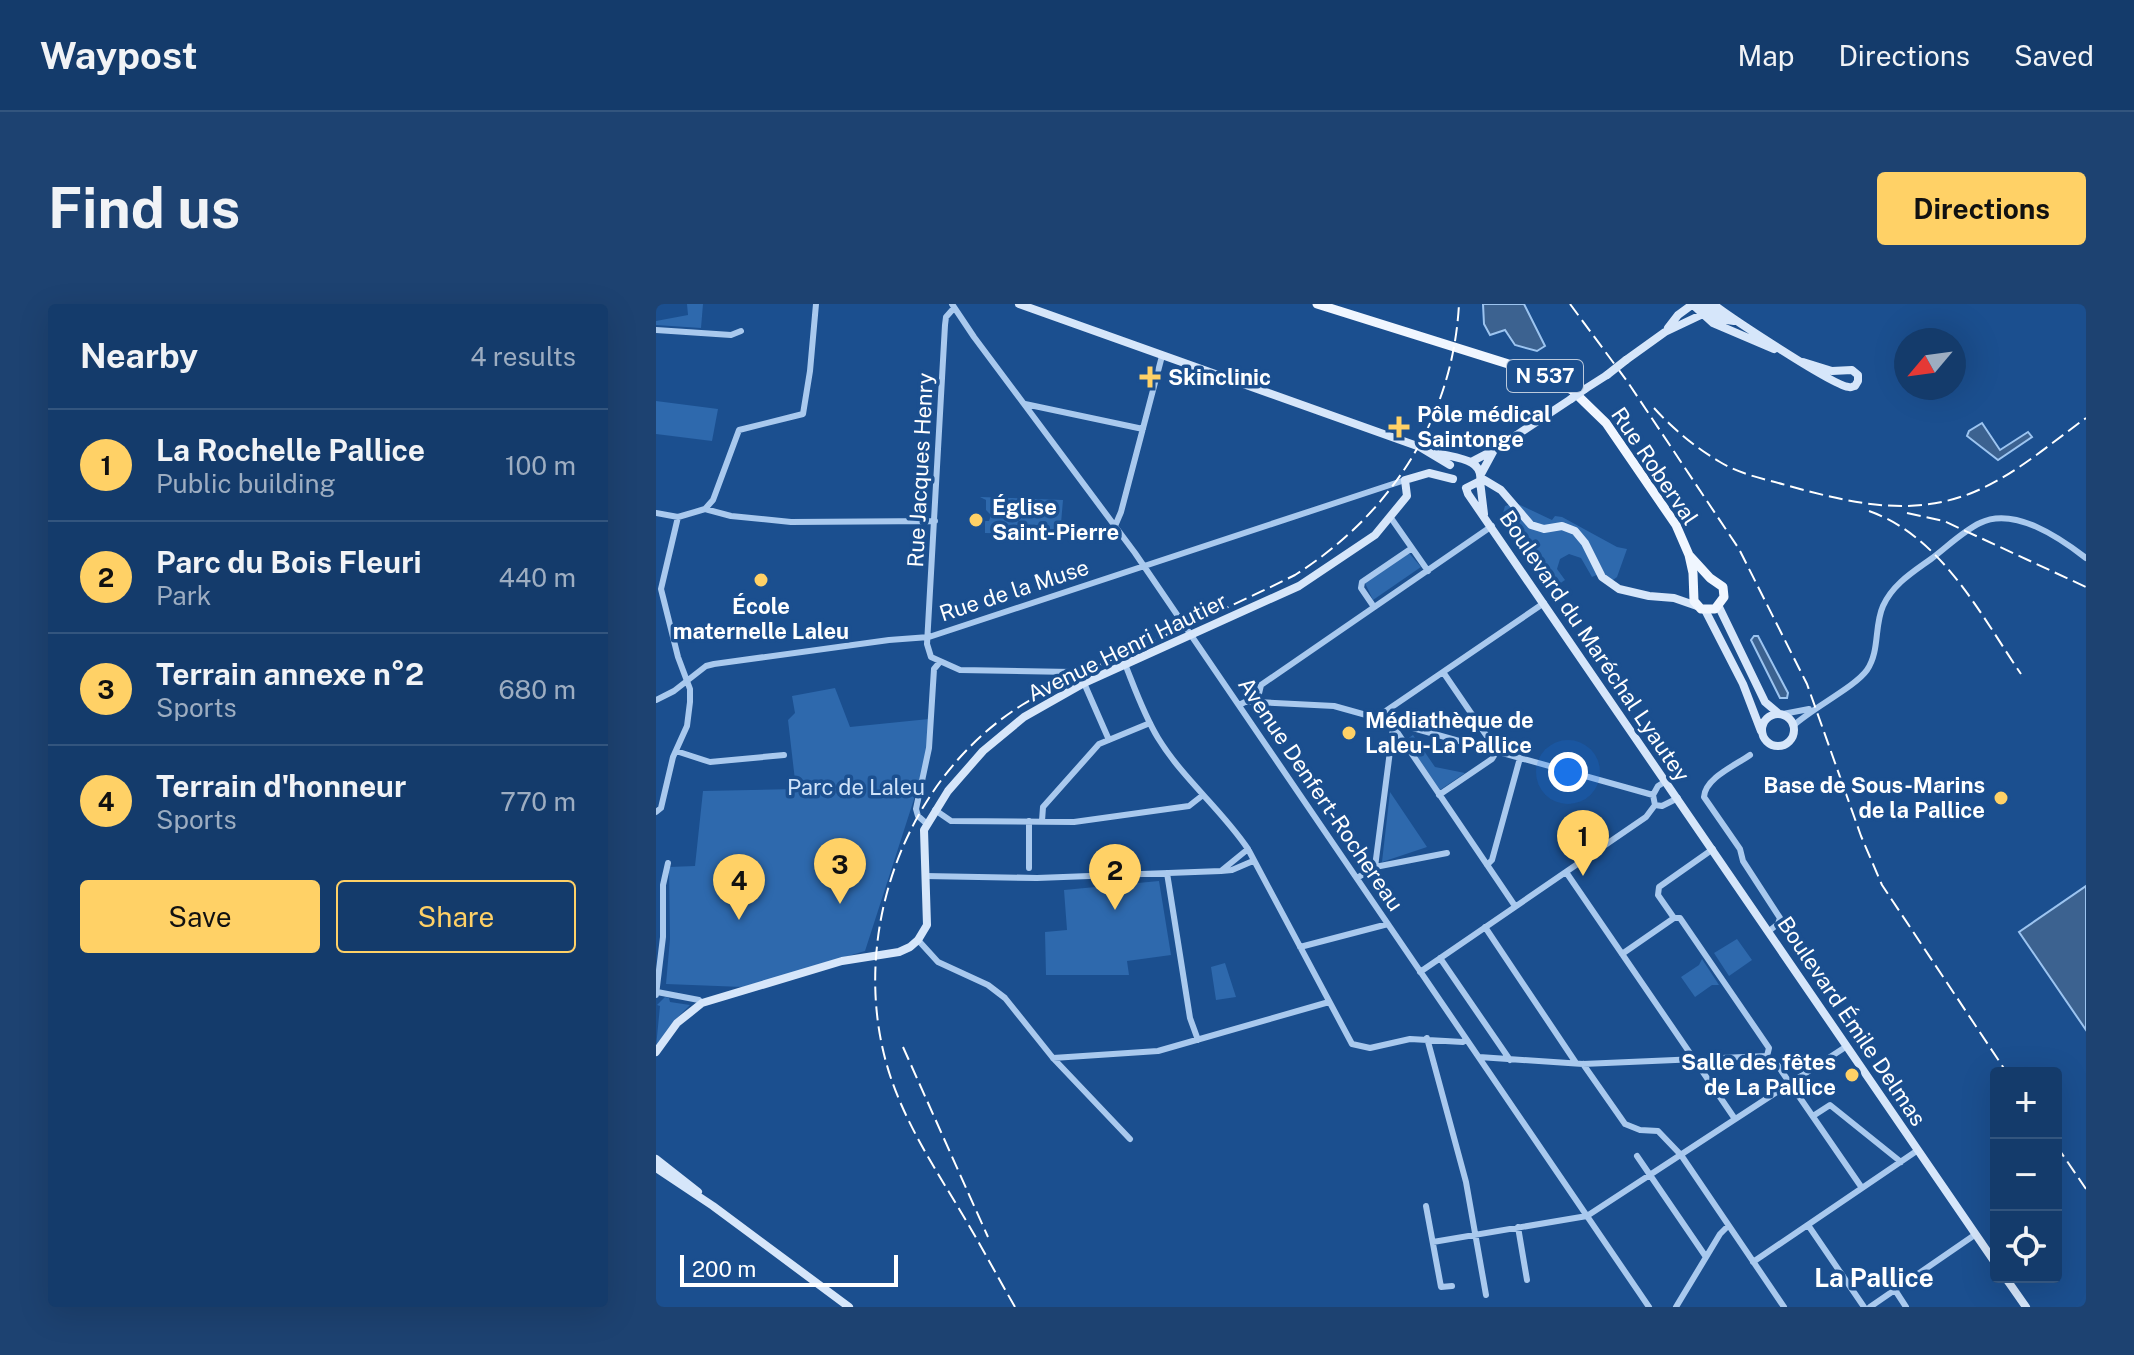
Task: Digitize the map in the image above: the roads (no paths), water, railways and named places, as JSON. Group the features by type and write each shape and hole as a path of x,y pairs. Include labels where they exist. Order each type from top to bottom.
{"main road":[{"name":"Rue Roberval","path":"1317,304 1416,333 1564,384 1593,408 1621,442 1661,500 1689,555 1710,578"},
{"name":"Rue Roberval","path":"1689,555 1693,588"},
{"path":"1710,578 1720,583 1724,592 1719,607 1701,608 1693,588 1699,580 1710,578"}],"street":[{"path":"656,513 678,517 705,509 713,500 739,430 803,414 816,304"},
{"path":"1019,304 1452,464 1471,462 1494,450 1607,375 1665,332 1707,307"},
{"path":"1665,332 1678,315 1692,304 1707,307 1735,321 1789,354 1803,362 1847,387 1855,386 1858,381 1858,375 1852,370 1832,371 1803,362"},
{"name":"Avenue Denfert-Rochereau","path":"951,305 1191,634 1649,1307"},
{"name":"Rue Jacques Henry","path":"929,637 945,325 951,305"},
{"path":"1707,307 1726,329 1789,354"},
{"path":"656,330 731,335 741,331"},
{"path":"1115,526 1162,356"},
{"path":"1025,404 1143,429"},
{"path":"1434,455 1431,471 1453,479 1466,488 1481,478 1494,450"},
{"path":"1471,462 1477,466 1481,478 1501,490 1531,525 1544,529 1562,526 1575,531 1585,543 1602,577 1619,589 1674,598 1701,608 1743,684 1766,741 1780,746 1792,738 1793,726 1816,706 1868,670 1875,654 1884,605 1900,582 1981,522 1998,517 2015,519 2067,544 2086,558"},
{"path":"1452,464 1453,479"},
{"name":"Rue de la Muse","path":"656,700 706,666 929,637 1452,464"},
{"name":"Boulevard du Maréchal Lyautey","path":"1481,478 1484,514"},
{"name":"Avenue Henri Hautier","path":"918,940 928,917 923,842 927,824 962,773 1005,730 1084,683 1299,586 1372,538 1408,493 1405,480"},
{"name":"Boulevard du Maréchal Lyautey","path":"1466,488 1678,798"},
{"path":"705,509 722,515 791,522 935,521"},
{"path":"656,812 661,808 676,751 688,724 690,702 661,589 678,517"},
{"path":"1391,518 1428,571"},
{"path":"1257,702 1261,685 1492,526"},
{"path":"1374,607 1361,588 1362,582 1412,548"},
{"path":"1674,598 1693,588"},
{"path":"1377,717 1544,603"},
{"path":"1719,607 1765,702 1793,726"},
{"path":"929,637 927,644 931,657 960,670 1072,672 1084,683 1109,740"},
{"path":"927,824 918,816 916,809 929,748 934,669 939,663"},
{"path":"1125,664 1159,740 1235,829 1248,849 1347,1038 1360,1048 1427,1038 1463,1042 1466,1039"},
{"path":"1443,672 1497,751"},
{"path":"1239,705 1257,702 1334,706 1653,795"},
{"path":"1761,731 1764,721 1816,706"},
{"path":"1042,821 1043,807 1099,744 1150,723"},
{"path":"1393,724 1515,906"},
{"path":"1375,867 1393,724"},
{"path":"676,751 710,762 784,755"},
{"path":"1439,795 1492,759 1497,751"},
{"path":"1750,755 1709,783 1704,797 1740,849 1743,861 1780,918 1769,931"},
{"path":"1487,865 1492,860 1520,758"},
{"path":"1420,972 1646,817 1655,805 1654,789 1682,771"},
{"path":"935,810 951,821 1074,822 1189,806 1203,795"},
{"path":"1655,805 1662,806 1678,798"},
{"name":"Boulevard Émile Delmas","path":"1678,798 1990,1255"},
{"path":"1029,821 1029,868"},
{"path":"1221,871 1248,849"},
{"path":"1674,918 1658,895 1659,887 1713,849"},
{"path":"1357,878 1375,867 1447,853"},
{"path":"925,876 1037,878 1221,871 1253,861"},
{"path":"668,863 663,885 663,937 656,994 702,1003"},
{"path":"1566,872 1735,1119"},
{"path":"1167,873 1190,1018 1198,1040"},
{"path":"1622,954 1674,918 1680,918 1769,1048 1767,1056"},
{"path":"1300,947 1388,924"},
{"path":"1485,927 1625,1124 1640,1130 1658,1131 1681,1155 1784,1307"},
{"path":"656,1052 677,1023 702,1003 842,961 899,952 918,940 938,962 988,985 1005,998 1053,1058 1130,1139"},
{"path":"1440,958 1510,1060"},
{"path":"1053,1058 1158,1051 1329,1002"},
{"path":"1427,1038 1466,1182 1486,1295"},
{"path":"1433,1242 1587,1216 1847,1046"},
{"path":"1479,1057 1580,1064 1767,1056 1776,1063 1862,1188"},
{"path":"1813,1116 1830,1105 1901,1162"},
{"path":"1753,1262 1918,1150"},
{"path":"1637,1156 1706,1257"},
{"path":"656,1163 683,1183 691,1185 713,1206"},
{"path":"656,1163 849,1307"},
{"path":"1426,1206 1441,1287 1452,1286"},
{"path":"1808,1225 1864,1307"},
{"path":"1676,1307 1728,1226"},
{"path":"1518,1227 1527,1280"},
{"path":"1870,1307 1976,1234"},
{"path":"2009,1283 2026,1307"},
{"path":"1895,1290 1906,1307"}],"railway":[{"path":"1015,1307 922,1147 893,1084 879,1032 875,979 880,925 893,873 914,823 943,778 979,738 1022,705 1075,676 1295,575 1329,551 1360,523 1387,493 1430,424 1454,346 1459,304"},
{"path":"1570,304 1627,381 1739,549 1807,684 1861,836 1882,885 2003,1067"},
{"path":"1654,408 1694,444 1736,470 1836,498 1904,506 1951,500 1989,485 2018,468 2086,418"},
{"path":"1869,511 1895,523 1938,558 1974,603 2021,674"},
{"path":"1907,513 1944,521 2086,587"},
{"path":"903,1047 988,1237"},
{"path":"2062,1154 2086,1189"}],"place":[{"name":"Skinclinic","path":"1150,377"},
{"name":"Pôle médical Saintonge","path":"1399,427"},
{"name":"Église Saint-Pierre","path":"976,520"},
{"name":"École maternelle Laleu","path":"761,580"},
{"name":"Médiathèque de Laleu-La Pallice","path":"1349,733"},
{"name":"Base de Sous-Marins de la Pallice","path":"2001,798"},
{"name":"La Rochelle Pallice","path":"1583,876"},
{"name":"Terrain annexe n°2","path":"840,904"},
{"name":"Parc du Bois Fleuri","path":"1115,910"},
{"name":"Terrain d'honneur","path":"739,920"},
{"name":"Salle des fêtes de La Pallice","path":"1852,1075"}],"district":[{"name":"La Pallice","path":"1874,1278"}],"park label":[{"name":"Parc de Laleu","path":"856,787"}]}
